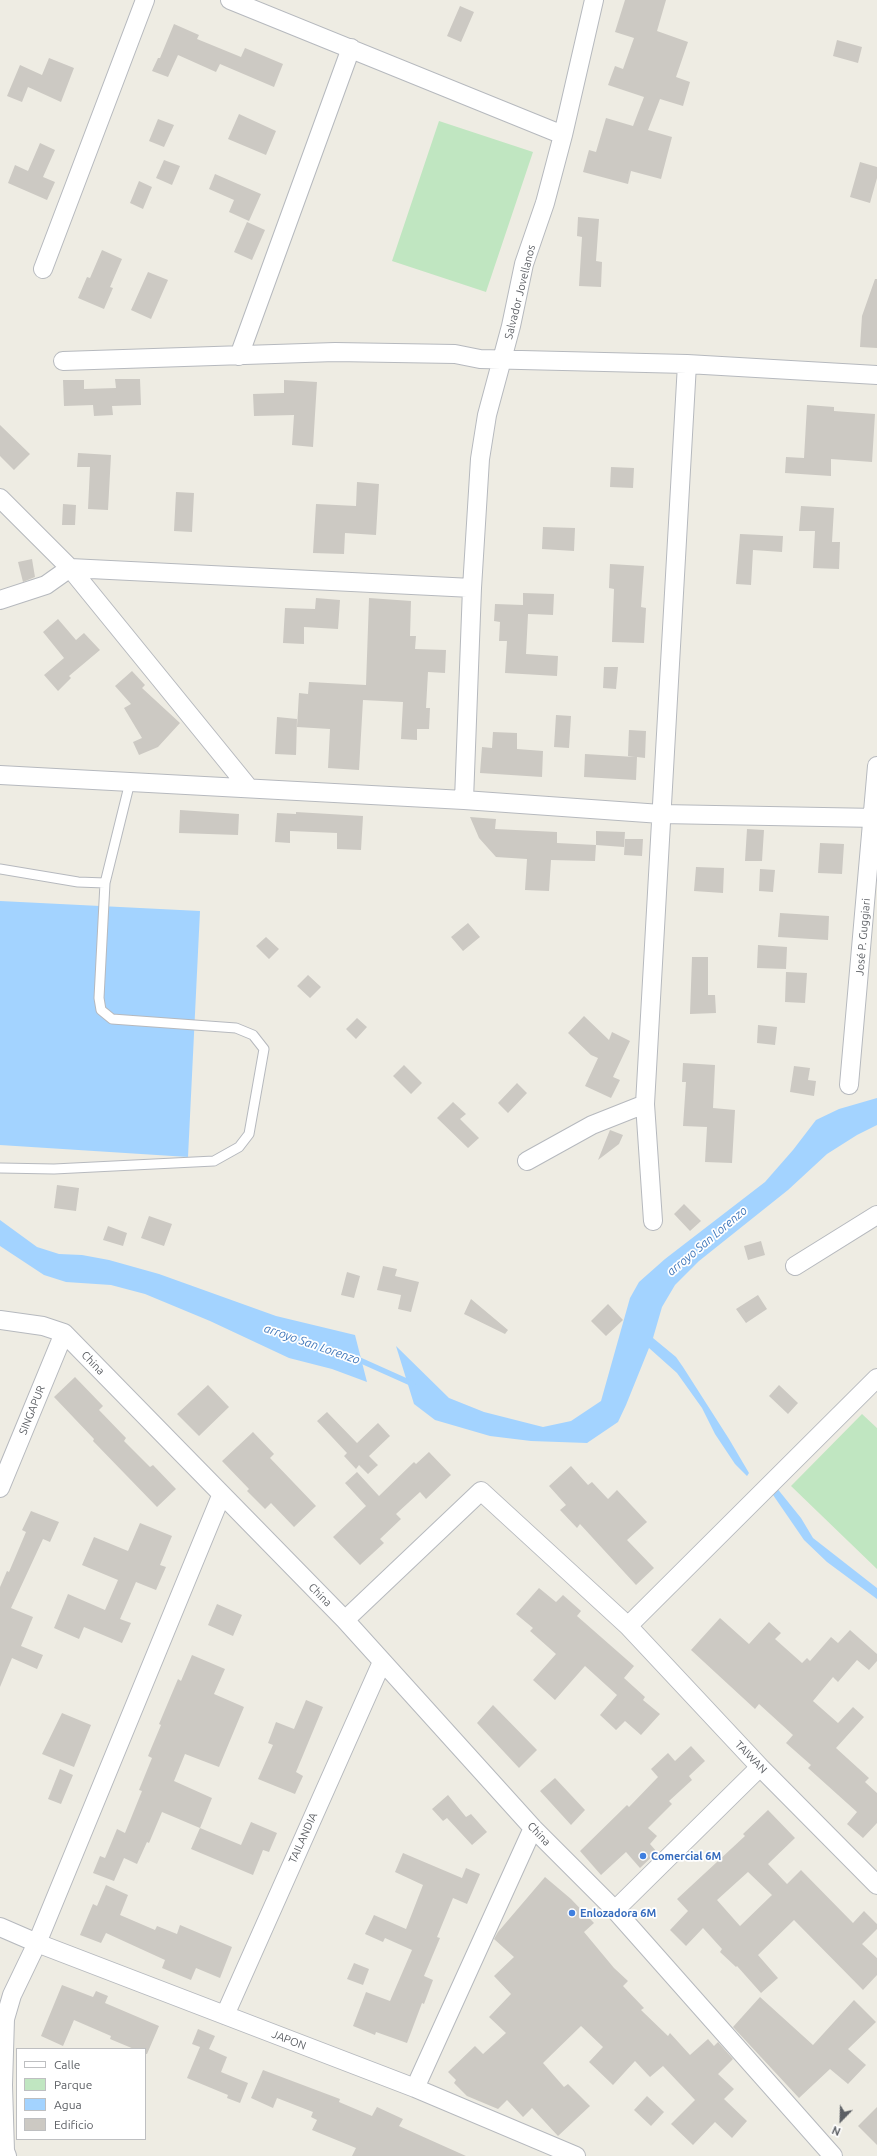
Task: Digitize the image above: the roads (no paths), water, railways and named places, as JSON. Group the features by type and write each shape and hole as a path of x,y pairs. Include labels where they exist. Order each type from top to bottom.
{"street":[{"path":"43,269 145,0"},
{"path":"230,0 352,48 563,136"},
{"name":"Salvador Jovellanos","path":"464,800 472,588 480,459 487,416 524,264 545,203 563,136 594,0"},
{"path":"239,356 352,48"},
{"path":"63,362 335,352 455,354 470,358 687,364 877,374"},
{"path":"653,1221 645,1104 687,364"},
{"path":"0,498 70,568 248,788"},
{"path":"0,600 46,586 70,568 472,588"},
{"name":"José P. Guggiari","path":"849,1085 875,818 877,766"},
{"path":"0,775 464,800 662,814 875,818"},
{"path":"527,1161 592,1125 645,1104"},
{"path":"796,1266 877,1215"},
{"name":"China","path":"0,1320 44,1326 64,1333 221,1496 345,1620 533,1828 615,1910 833,2156"},
{"name":"SINGAPUR","path":"0,1488 64,1333"},
{"path":"628,1626 877,1378"},
{"name":"TAIWAN","path":"345,1620 481,1491 628,1626 760,1767 877,1885"},
{"path":"4,2152 3,2085 5,2019 12,1995 37,1943 221,1496"},
{"name":"TAILANDIA","path":"225,2016 382,1662"},
{"path":"615,1910 760,1767"},
{"path":"415,2088 533,1828"},
{"name":"JAPON","path":"0,1927 37,1943 225,2016 415,2088 576,2156"}],"lane":[{"path":"0,1168 54,1169 214,1160 239,1147 248,1134 264,1049 253,1036 236,1028 112,1019 101,1010 99,998 105,883 130,782"},
{"path":"0,869 78,882 105,883"}],"water":[{"path":"0,901 200,911 188,1157 0,1145"},
{"path":"877,1098 877,1125 857,1135 827,1154 788,1190 699,1261 675,1285 662,1307 653,1338 676,1357 683,1367 749,1473 747,1476 735,1464 715,1434 702,1408 677,1373 649,1348 618,1422 587,1443 531,1441 490,1436 435,1420 414,1404 396,1346 449,1398 484,1412 543,1427 571,1421 601,1401 630,1298 639,1282 665,1259 765,1182 793,1150 816,1120 839,1109"},
{"path":"0,1220 37,1247 59,1254 82,1255 109,1260 159,1274 276,1316 355,1335 367,1382 332,1369 289,1358 210,1321 145,1294 111,1285 66,1282 44,1275 0,1246"},
{"path":"776,1487 801,1518 813,1538 877,1588 877,1599 827,1562 804,1540 771,1492"}],"waterway":[{"name":"arroyo San Lorenzo","path":"355,1358 413,1384"}],"place":[{"name":"Comercial 6M","path":"643,1856"},
{"name":"Enlozadora 6M","path":"572,1913"}]}
